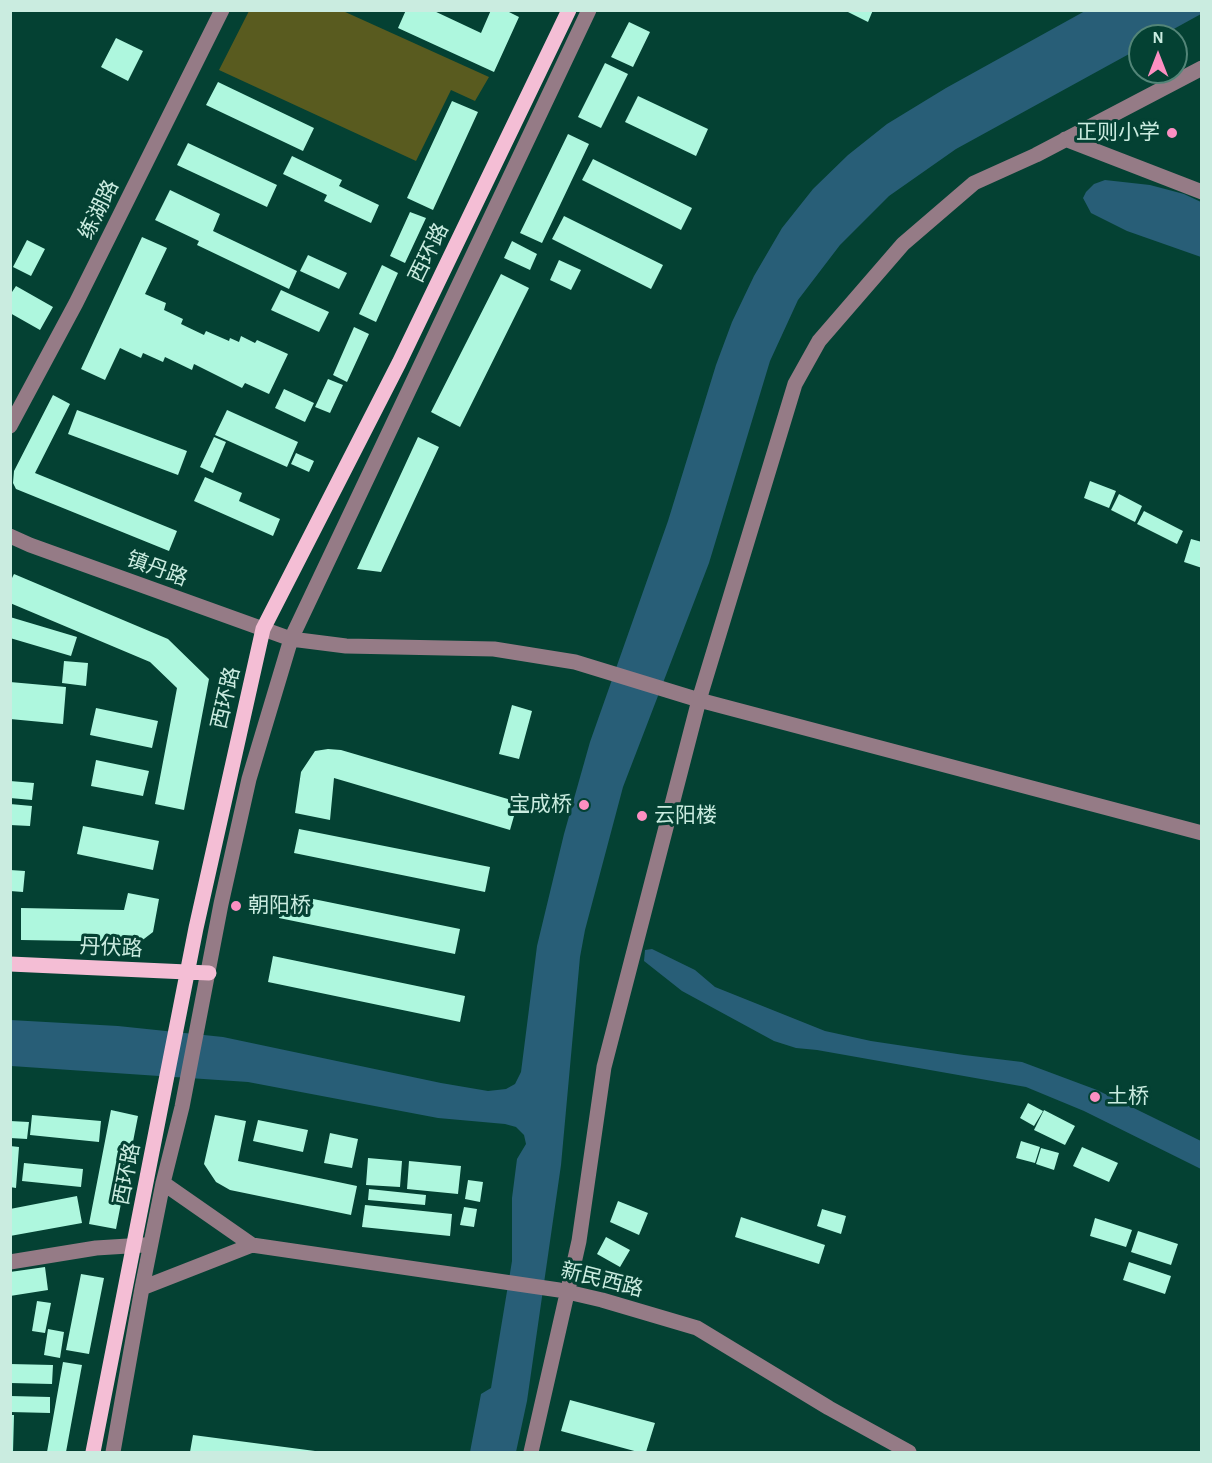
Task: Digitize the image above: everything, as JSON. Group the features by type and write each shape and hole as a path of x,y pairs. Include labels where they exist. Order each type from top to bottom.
{"main road":[{"name":"西环路","path":"93,1452 143,1245 162,1101 196,928 263,629 399,363 569,10"},
{"name":"丹伏路","path":"10,964 209,973"}],"street":[{"name":"练湖路","path":"10,426 76,303 222,10"},
{"name":"西环路","path":"112,1452 141,1288 143,1245 163,1183 182,1107 221,904 249,779 291,639 589,10"},
{"path":"531,1452 562,1291 579,1241 604,1067 699,700 795,384 819,341 903,244 974,183 1202,68"},
{"path":"1065,139 1202,192"},
{"name":"镇丹路","path":"10,536 291,639 346,646 494,650 585,664 699,700 1202,833"},
{"name":"新民西路","path":"163,1183 252,1245 562,1291 602,1300 696,1328 829,1408 909,1452"},
{"path":"10,1263 96,1248 143,1245"},
{"name":"新民西路","path":"141,1288 252,1245"}],"shaded area":[{"path":"249,11 343,11 489,77 475,101 451,90 416,161 219,70"}],"water":[{"path":"1085,11 1201,11 1201,14 1183,24 1128,24 1128,55 956,149 889,196 840,245 798,300 770,361 709,563 623,787 585,930 580,957 561,1165 527,1401 516,1452 470,1452 481,1394 491,1388 512,1261 512,1198 517,1159 526,1144 524,1135 516,1127 438,1118 248,1082 11,1066 10,1020 118,1026 223,1037 488,1091 506,1089 515,1084 521,1072 537,946 564,834 590,742 668,521 716,365 732,322 754,276 782,228 813,189 848,155 887,124 946,88"},
{"path":"1105,180 1150,185 1184,194 1201,202 1201,257 1127,231 1091,213 1083,198 1094,184"},
{"path":"652,949 695,970 715,987 825,1031 871,1041 1022,1062 1097,1090 1201,1141 1201,1169 1084,1111 1026,1087 796,1048 774,1041 682,991 644,961 645,950"}],"building":[{"path":"406,10 432,10 481,33 491,10 505,10 519,17 494,72 398,28"},
{"path":"844,10 873,10 868,22"},
{"path":"629,22 650,32 633,67 611,57"},
{"path":"116,38 143,51 128,81 101,67"},
{"path":"605,63 628,74 601,128 578,117"},
{"path":"218,82 314,128 303,151 206,105"},
{"path":"638,96 708,129 696,156 625,122"},
{"path":"452,101 478,112 433,210 407,198"},
{"path":"568,134 589,144 542,243 520,233"},
{"path":"188,143 277,185 267,207 177,165"},
{"path":"292,156 342,180 339,186 379,205 371,223 324,201 327,195 283,174"},
{"path":"593,159 692,208 681,230 582,180"},
{"path":"170,190 220,214 213,231 297,271 289,289 197,245 199,241 155,220"},
{"path":"410,212 426,218 405,263 390,256"},
{"path":"564,216 663,265 651,289 552,239"},
{"path":"142,237 167,248 145,294 166,303 164,310 183,319 181,324 204,335 206,331 229,341 230,338 239,342 241,336 255,343 257,340 288,354 269,394 245,383 242,388 194,364 192,370 165,357 163,362 143,353 141,358 120,348 105,380 81,369"},
{"path":"27,240 45,249 31,276 13,267"},
{"path":"512,241 537,254 530,270 504,258"},
{"path":"308,255 347,273 339,289 300,271"},
{"path":"559,260 581,270 571,290 550,280"},
{"path":"382,265 398,273 376,322 359,314"},
{"path":"501,274 529,288 460,427 431,412"},
{"path":"16,286 53,307 40,330 10,313 10,295"},
{"path":"281,290 329,312 319,332 271,310"},
{"path":"354,327 369,334 347,382 333,375"},
{"path":"328,379 343,385 330,413 315,407"},
{"path":"284,389 314,403 305,422 275,408"},
{"path":"53,395 70,404 35,473 177,531 169,551 16,489 13,483 14,471"},
{"path":"77,410 187,451 178,475 68,434"},
{"path":"227,410 298,442 287,467 215,435"},
{"path":"214,437 226,442 213,473 200,467"},
{"path":"418,437 439,447 381,572 357,569"},
{"path":"296,453 314,461 309,472 291,464"},
{"path":"205,477 242,493 239,501 280,519 273,536 194,501"},
{"path":"1090,481 1116,491 1109,508 1084,498"},
{"path":"1119,494 1142,506 1135,522 1111,510"},
{"path":"1144,511 1183,531 1177,544 1137,524"},
{"path":"1191,539 1202,542 1202,568 1184,562"},
{"path":"14,574 168,639 209,679 184,810 155,804 177,688 150,662 10,603 10,582"},
{"path":"10,617 77,637 71,656 10,638"},
{"path":"64,661 88,663 86,686 62,683"},
{"path":"10,682 66,687 63,724 10,719"},
{"path":"512,705 532,711 519,759 499,754"},
{"path":"96,708 158,721 152,748 90,735"},
{"path":"341,750 518,802 510,830 334,778 330,820 295,813 301,772 315,751"},
{"path":"96,760 149,771 143,796 91,786"},
{"path":"10,781 34,783 32,800 10,798"},
{"path":"10,804 32,806 30,826 10,825"},
{"path":"83,826 159,841 153,870 77,854"},
{"path":"299,829 490,867 485,892 294,853"},
{"path":"10,870 25,871 23,892 10,891"},
{"path":"128,893 159,899 153,932 140,942 21,940 21,908 124,910"},
{"path":"284,893 460,929 455,954 279,918"},
{"path":"273,956 465,996 460,1022 268,982"},
{"path":"1028,1103 1043,1111 1034,1126 1020,1118"},
{"path":"111,1110 138,1116 116,1229 89,1224"},
{"path":"1044,1110 1075,1126 1065,1145 1034,1130"},
{"path":"32,1115 101,1121 99,1142 30,1135"},
{"path":"215,1115 246,1121 238,1161 357,1186 351,1215 230,1190 216,1182 204,1164"},
{"path":"258,1120 308,1130 303,1152 253,1141"},
{"path":"10,1121 29,1122 27,1139 10,1138"},
{"path":"330,1133 358,1139 352,1168 324,1163"},
{"path":"1021,1141 1040,1147 1035,1163 1016,1158"},
{"path":"10,1146 19,1147 16,1188 10,1187"},
{"path":"1082,1147 1118,1163 1109,1182 1073,1166"},
{"path":"1041,1148 1059,1153 1054,1170 1036,1164"},
{"path":"368,1158 402,1161 400,1187 366,1185"},
{"path":"409,1161 461,1166 458,1194 407,1189"},
{"path":"24,1163 83,1169 81,1187 22,1181"},
{"path":"468,1180 483,1182 480,1202 465,1199"},
{"path":"369,1189 426,1195 425,1205 368,1200"},
{"path":"77,1196 82,1223 10,1236 10,1209"},
{"path":"618,1201 648,1213 639,1235 610,1222"},
{"path":"365,1205 452,1214 450,1236 362,1227"},
{"path":"464,1207 477,1209 474,1227 460,1225"},
{"path":"822,1209 846,1216 841,1234 817,1226"},
{"path":"741,1217 825,1245 819,1264 735,1237"},
{"path":"1095,1218 1132,1230 1126,1247 1090,1236"},
{"path":"1138,1231 1178,1244 1171,1265 1131,1252"},
{"path":"606,1237 630,1250 620,1267 597,1254"},
{"path":"1129,1262 1171,1276 1165,1294 1123,1280"},
{"path":"45,1267 48,1290 10,1296 10,1272"},
{"path":"81,1274 104,1278 89,1354 66,1350"},
{"path":"37,1301 51,1303 45,1333 32,1331"},
{"path":"48,1329 64,1332 60,1358 44,1355"},
{"path":"63,1362 82,1365 66,1452 47,1452"},
{"path":"10,1364 53,1365 52,1384 10,1383"},
{"path":"10,1396 50,1397 50,1413 10,1412"},
{"path":"570,1400 655,1423 646,1452 638,1452 561,1431"},
{"path":"10,1415 14,1415 13,1452 10,1452"},
{"path":"193,1435 315,1451 315,1452 190,1452"}],"place":[{"name":"正则小学","path":"1172,133"},
{"name":"宝成桥","path":"584,805"},
{"name":"云阳楼","path":"642,816"},
{"name":"朝阳桥","path":"236,906"},
{"name":"土桥","path":"1095,1097"}]}
